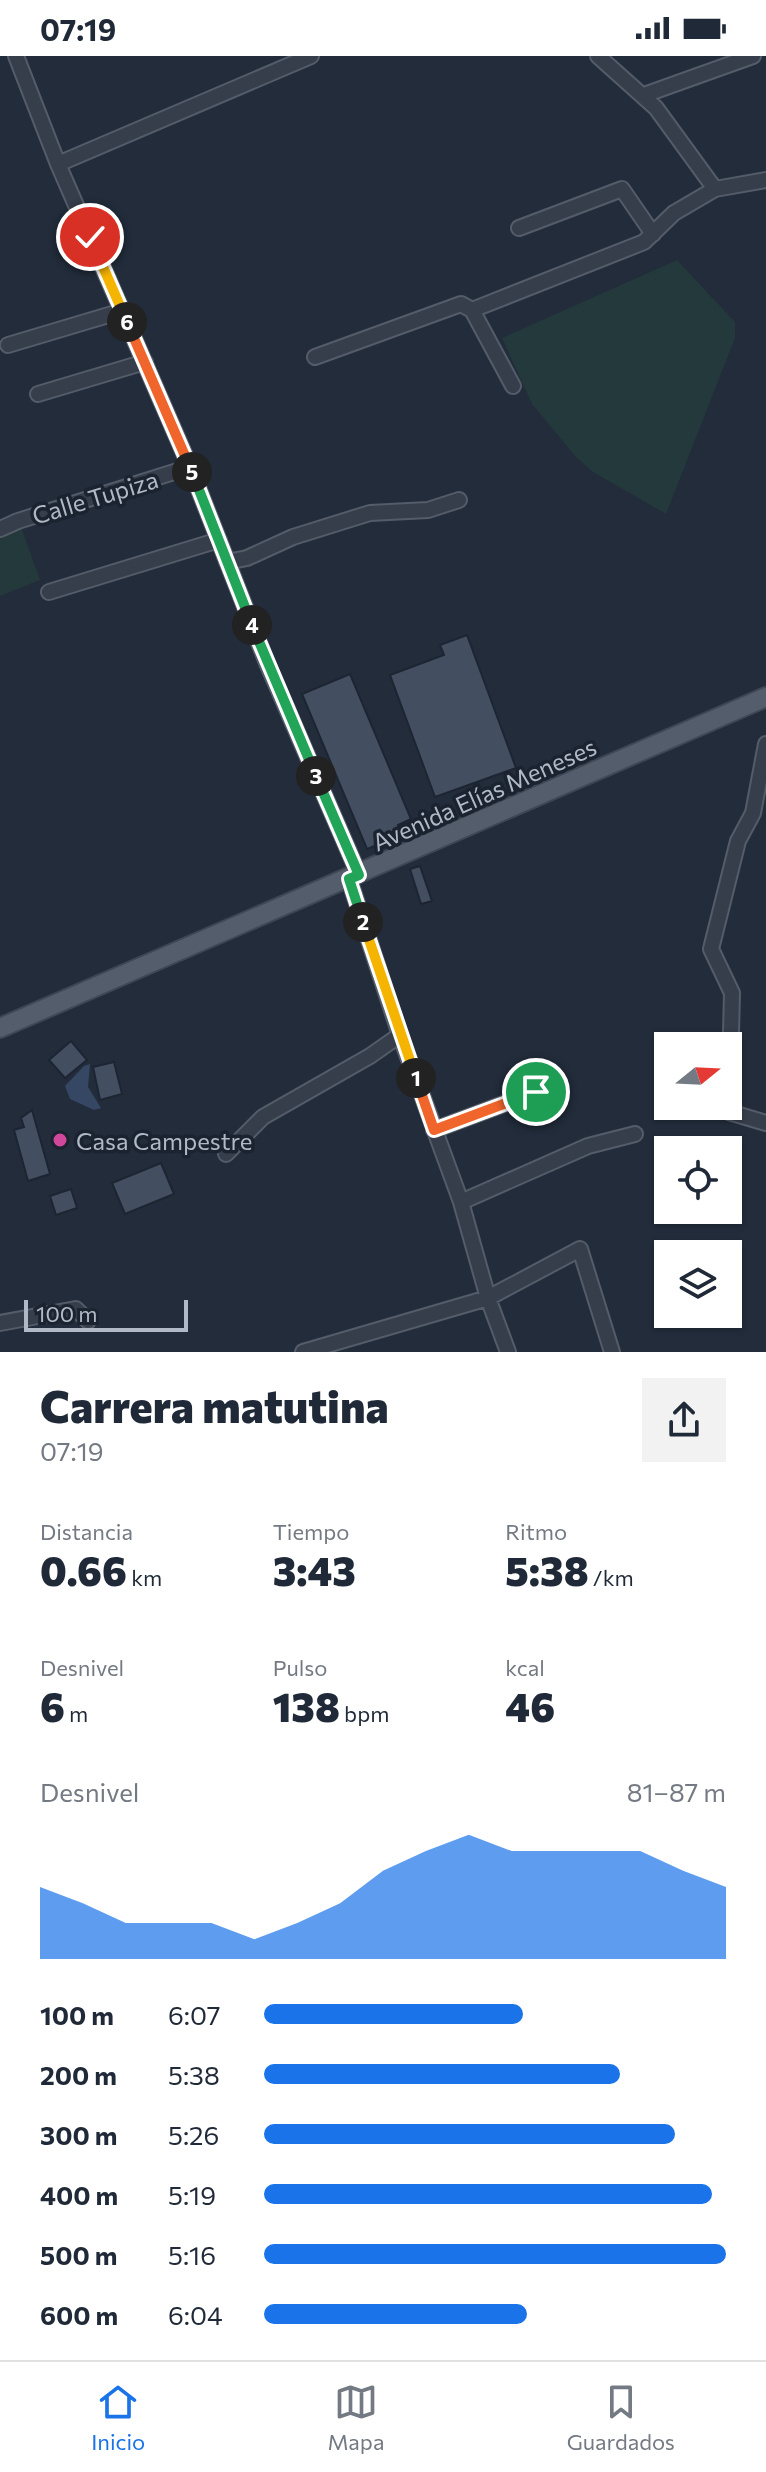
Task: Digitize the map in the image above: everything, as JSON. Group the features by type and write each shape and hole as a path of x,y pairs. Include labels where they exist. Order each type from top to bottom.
{"main road":[{"name":"Avenida Elías Meneses","path":"0,1028 766,697"}],"street":[{"path":"16,56 58,164 190,467 354,877 400,1035 461,1202 488,1298 508,1352"},
{"path":"58,164 311,56"},
{"path":"598,56 644,95 715,189"},
{"path":"644,95 753,56"},
{"path":"472,310 644,242 674,213 715,189 766,180"},
{"path":"519,228 622,189 653,234"},
{"path":"315,357 461,304 472,310 513,386"},
{"path":"8,345 122,311"},
{"path":"38,394 145,362"},
{"name":"Calle Tupiza","path":"0,529 190,467"},
{"path":"227,562 247,558 293,537 370,513 428,510 459,500"},
{"path":"49,592 219,540"},
{"path":"766,744 753,813 738,841 711,949 732,993 729,1112 766,1123"},
{"path":"226,1154 263,1117 370,1056 400,1035"},
{"path":"434,1130 536,1092"},
{"path":"461,1202 588,1146 635,1134"},
{"path":"303,1352 488,1298 580,1249 612,1352"},
{"path":"0,1323 76,1309 88,1321"}],"green space":[{"path":"677,260 735,322 735,338 666,514 593,472 576,457 532,404 502,338"},
{"path":"21,527 40,580 0,596 0,537"}],"water":[{"path":"90,1064 88,1087 101,1108 94,1110 70,1099 65,1086 84,1066"}],"building":[{"path":"467,635 516,768 435,797 390,675 444,655 440,645"},
{"path":"350,674 411,819 398,825 402,835 367,849 302,694"},
{"path":"420,866 432,901 421,904 410,869"},
{"path":"71,1041 87,1060 65,1078 49,1060"},
{"path":"114,1062 122,1094 100,1100 93,1067"},
{"path":"32,1110 50,1174 28,1181 14,1130 24,1127 21,1118"},
{"path":"161,1163 174,1194 125,1214 112,1183"},
{"path":"71,1189 77,1208 56,1215 50,1196"}],"place":[{"name":"Casa Campestre","path":"60,1140"}],"route":[{"path":"90,237 190,467 267,663 359,875 349,879 434,1130 536,1092"}]}
